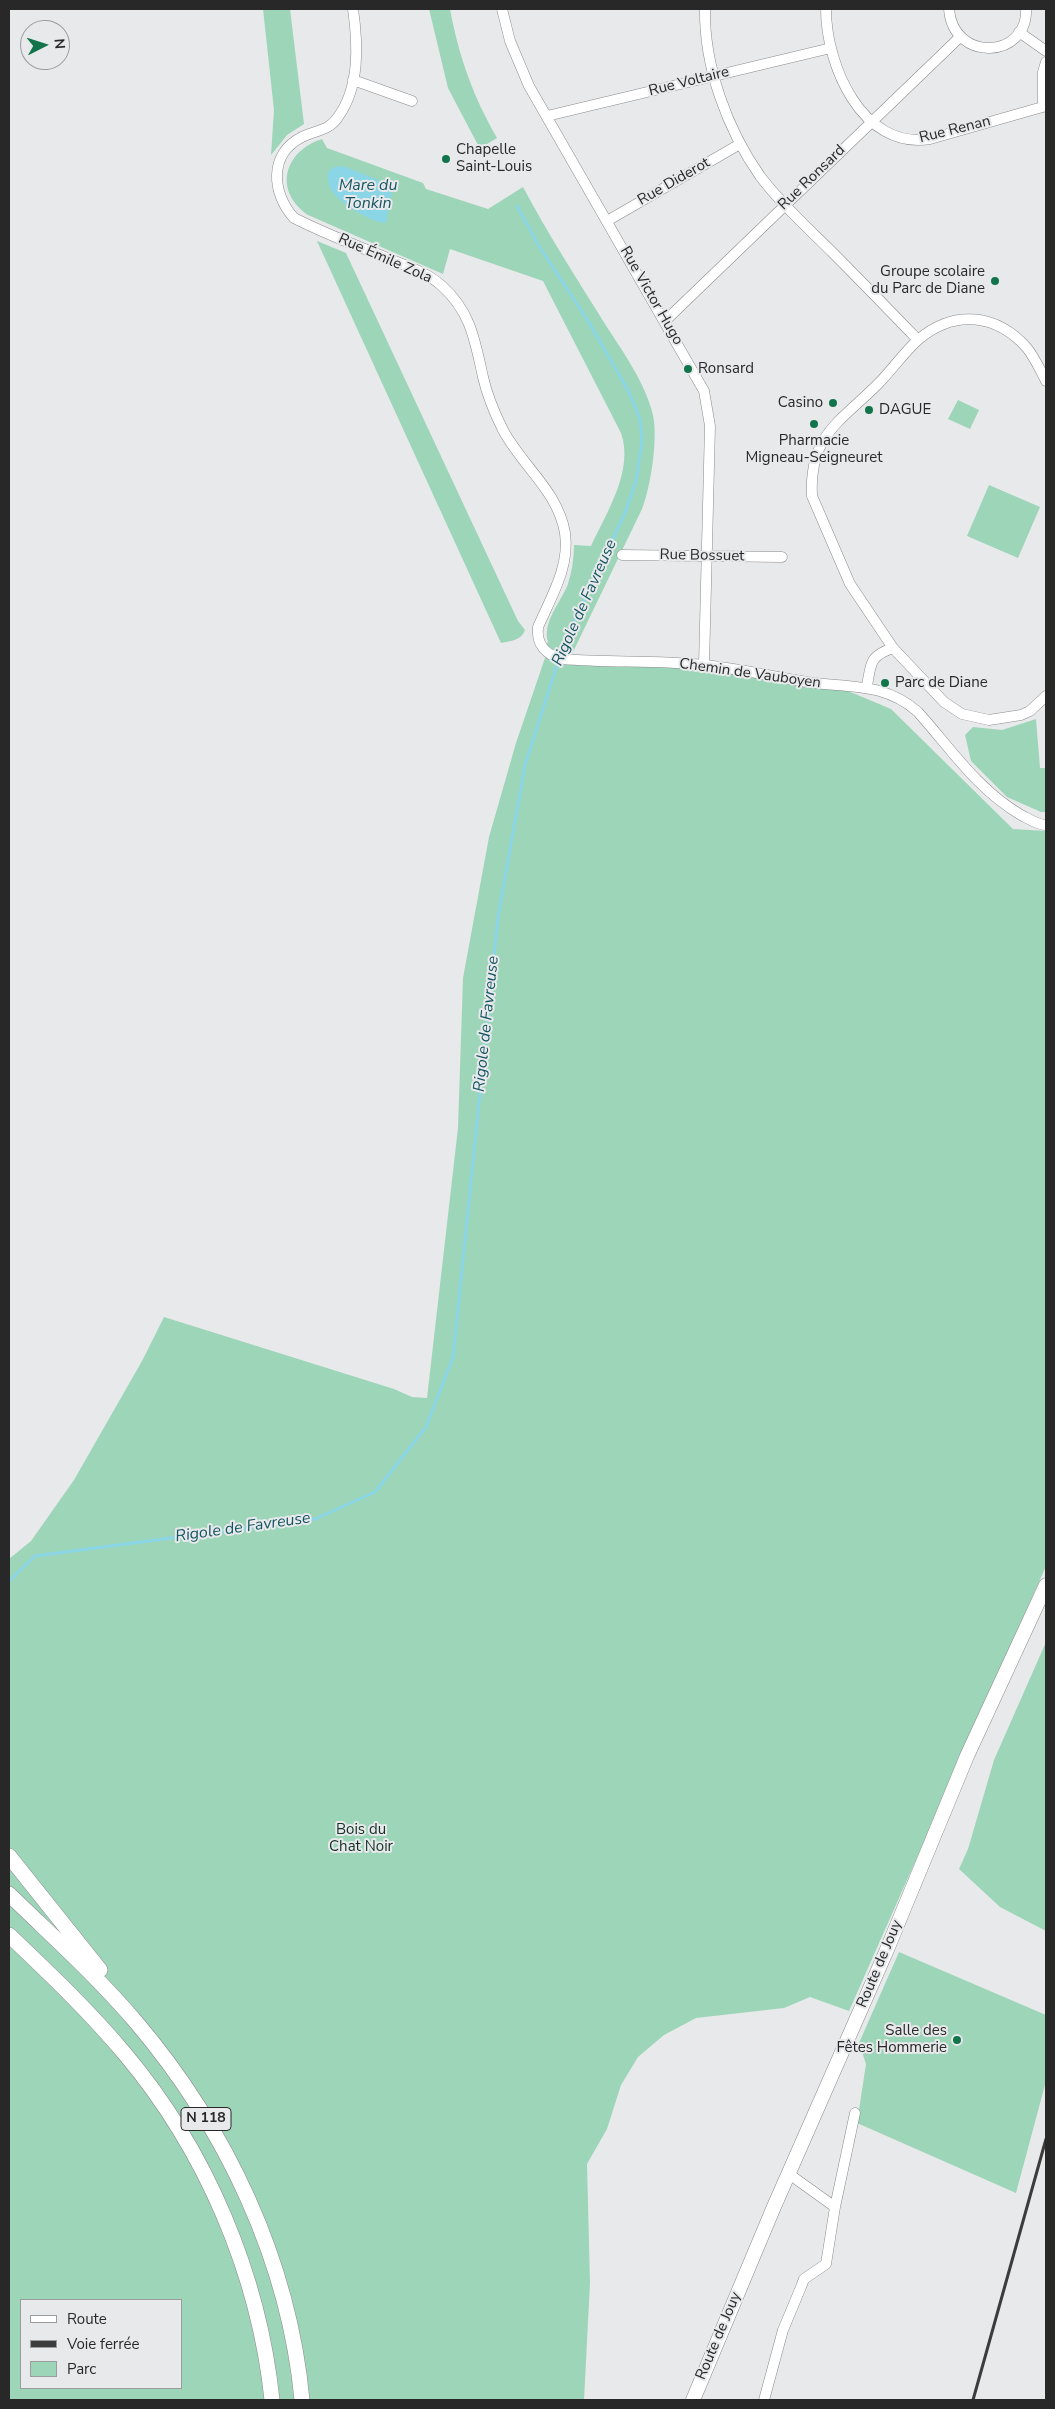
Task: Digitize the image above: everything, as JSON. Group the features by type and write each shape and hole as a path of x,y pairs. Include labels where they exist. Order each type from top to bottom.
{"highway":[{"path":"9,1856 104,1974 114,1998"},
{"name":"N 118","path":"9,1894 114,1998 180,2078 224,2149 253,2208 284,2301 295,2351 302,2400"},
{"name":"N 118","path":"9,1935 56,1979 126,2055 164,2107 207,2179 224,2216 244,2272 266,2358 272,2400"}],"main road":[{"name":"Route de Jouy","path":"693,2400 886,1952 968,1756 1046,1584"}],"street":[{"name":"Rue Émile Zola","path":"353,9 357,49 353,80 340,115 325,130 302,137 286,151 276,173 276,185 280,200 294,218 429,276 455,298 466,313 473,330 489,396 503,430 556,504 565,533 566,549 563,567 538,627 538,639 554,656"},
{"name":"Rue Victor Hugo","path":"502,9 518,63 700,380 708,403 710,426 704,665"},
{"path":"705,9 707,42 714,76 740,144 760,176 918,340"},
{"name":"Rue Renan","path":"826,9 831,48 839,73 850,94 871,121 889,134 917,140 930,139 1044,107"},
{"path":"950,9 954,28 960,37 976,47 995,48 1012,40 1019,32 1024,22 1026,9"},
{"path":"1019,32 1046,51"},
{"name":"Rue Ronsard","path":"665,321 960,37"},
{"name":"Rue Voltaire","path":"547,116 831,48"},
{"path":"1044,107 1043,72 1046,62"},
{"path":"353,80 412,101"},
{"name":"Rue Diderot","path":"607,221 740,144"},
{"path":"1046,381 1028,350 1004,328 989,321 960,320 946,324 918,340 878,384 829,430 818,450 812,483 812,496 850,584 893,648 944,702 962,714 989,720 1022,715 1030,711 1046,696"},
{"name":"Rue Bossuet","path":"622,555 782,557"},
{"path":"893,648 877,655 871,660 867,686 906,702 930,726 981,786 1002,804 1034,822 1046,825"},
{"name":"Chemin de Vauboyen","path":"554,656 704,665 836,686 867,686"},
{"path":"764,2400 783,2330 804,2279 826,2264 835,2207 855,2112"},
{"path":"789,2174 835,2207"}],"green space":[{"path":"263,9 290,9 304,124 287,135 271,155 274,110"},
{"path":"429,9 450,9 468,76 497,138 482,147 479,147 448,88"},
{"path":"322,139 327,148 423,183 426,189 488,209 523,187 542,222 626,356 645,391 653,415 655,437 653,462 645,499 642,509 572,654 558,653 546,645 548,642 548,627 553,612 568,584 574,545 591,546 617,491 624,461 621,433 543,281 450,249 443,274 308,215 297,205 290,195 287,184 288,172 292,162 299,153 309,145"},
{"path":"317,241 346,253 518,621 525,630 519,638 501,643"},
{"path":"958,400 979,410 970,429 948,419"},
{"path":"989,485 1040,507 1018,558 967,536"},
{"name":"Bois du Chat Noir","path":"546,655 683,663 836,686 891,709 1013,829 1046,831 1046,1566 849,2011 810,1997 784,2008 696,2018 664,2035 638,2057 621,2085 607,2129 587,2164 590,2283 584,2400 9,2400 9,1559 31,1541 74,1480 142,1361 164,1317 394,1389 412,1397 427,1398 458,1128 463,978 489,837 516,743"},
{"path":"1036,719 1040,768 1046,768 1046,812 1041,812 1007,797 971,761 965,735 973,727 1002,730"},
{"path":"1046,1642 1046,1931 1000,1907 959,1869 968,1849 994,1760"},
{"path":"899,1952 1046,2015 1046,2081 1016,2193 857,2123 866,2064 859,2043"}],"water":[{"name":"Mare du Tonkin","path":"343,166 393,186 386,223 363,215 346,205 330,188 328,172 334,167"}],"waterway":[{"name":"Rigole de Favreuse","path":"9,1581 35,1556 315,1519 375,1492 426,1427 453,1357 498,917 525,765 563,646 625,513 636,481 642,441 640,419 629,392 588,321 539,246 517,206"}],"railway":[{"path":"973,2400 1046,2139"}],"place":[{"name":"Chapelle Saint-Louis","path":"446,159"},
{"name":"Groupe scolaire du Parc de Diane","path":"995,281"},
{"name":"Ronsard","path":"688,369"},
{"name":"Casino","path":"833,403"},
{"name":"DAGUE","path":"869,410"},
{"name":"Pharmacie Migneau-Seigneuret","path":"814,424"},
{"name":"Parc de Diane","path":"885,683"},
{"name":"Salle des Fêtes Hommerie","path":"957,2040"}]}
